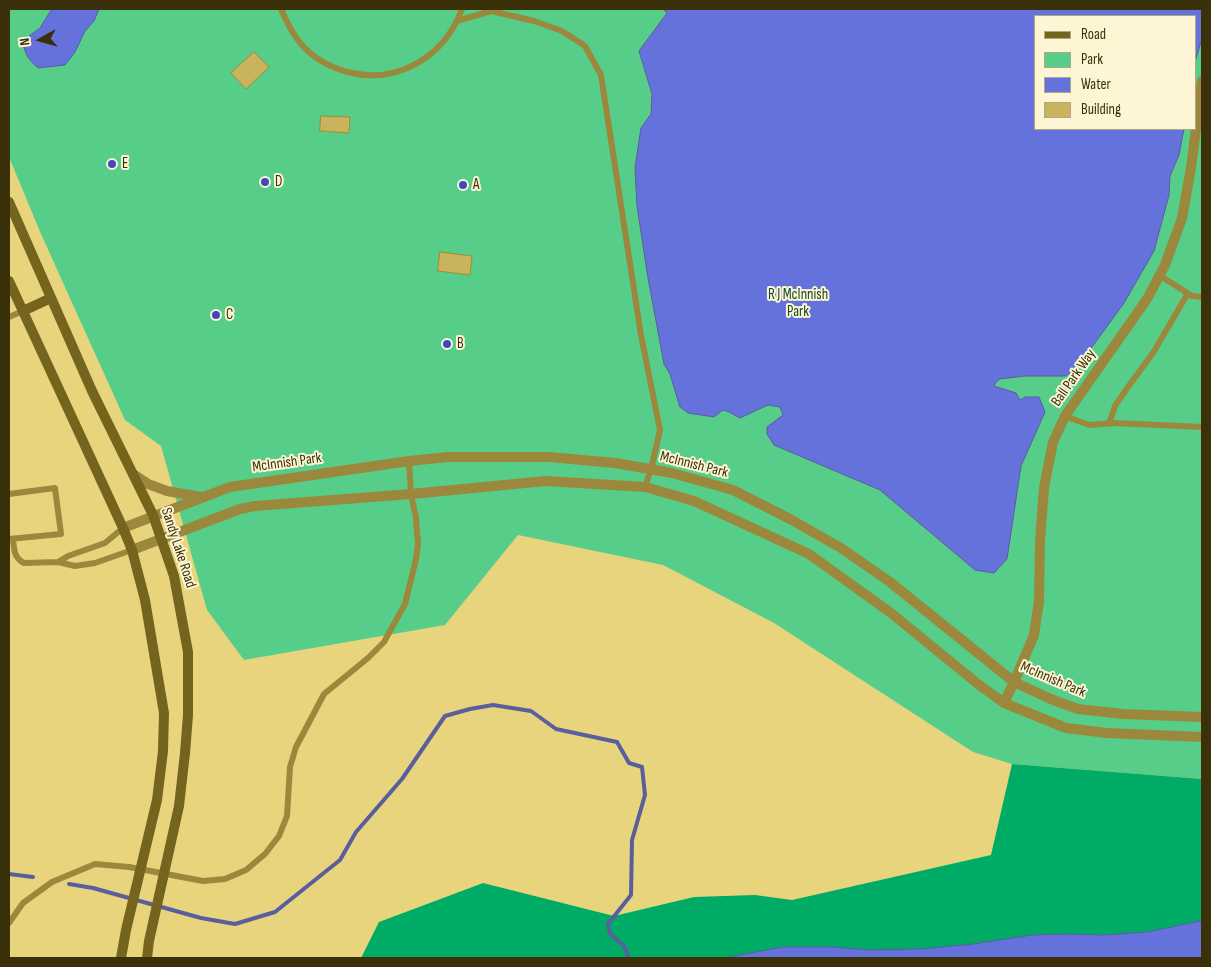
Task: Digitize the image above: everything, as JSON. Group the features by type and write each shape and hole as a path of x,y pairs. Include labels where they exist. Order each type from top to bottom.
{"main road":[{"name":"Sandy Lake Road","path":"9,202 92,391 153,515 174,576 188,652 188,715 179,806 146,958"},
{"path":"9,281 132,550 145,600 164,713 157,800 121,958"},
{"path":"23,311 51,298"}],"street":[{"name":"Ball Park Way","path":"1196,128 1202,81"},
{"name":"Ball Park Way","path":"1004,703 1034,635 1038,601 1044,488 1053,442 1065,416 1147,299 1159,276 1182,218 1196,130"},
{"name":"McInnish Park","path":"123,528 230,487 409,461 448,457 549,457 615,463 672,473 732,490 790,519 841,548 890,582 1014,682 1053,700 1078,709 1123,714 1202,716"},
{"path":"133,474 148,484 167,492 202,497"},
{"path":"132,550 240,509 254,506 412,494 546,481 645,487 694,501 809,554 891,613 1004,703 1066,728 1107,733 1202,737"}],"lane":[{"path":"280,9 292,34 310,54 334,68 359,75 383,75 406,69 427,58 444,42 462,9"},
{"path":"457,21 490,10 534,21 562,31 585,46 601,75 641,335 660,430 645,487"},
{"path":"1159,276 1192,296 1202,297"},
{"path":"1109,424 1115,406 1153,353 1188,293"},
{"path":"9,317 23,311"},
{"path":"1065,416 1089,425 1202,427"},
{"path":"9,923 23,903 52,882 95,864 132,867 203,881 225,879 246,870 265,854 279,836 287,816 290,767 296,747 315,708 324,694 368,658 384,642 404,604 418,544 409,461"},
{"path":"9,494 55,488 60,534 11,539 15,554 24,563 58,562 76,566 95,563 132,550"},
{"path":"58,562 68,556 105,543 123,528"}],"green space":[{"name":"R J McInnish Park","path":"9,9 1202,9 1202,779 1012,764 973,752 774,623 663,565 518,535 445,625 244,660 207,610 161,446 125,420 41,234 9,157"},
{"path":"1012,764 1202,779 1202,958 361,958 379,922 483,883 614,916 694,897 755,895 792,900 991,855"}],"water":[{"path":"52,9 99,9 94,21 85,31 75,52 65,65 38,68 28,57 23,44 29,36 40,28"},
{"path":"663,9 1202,9 1202,39 1196,59 1196,15 1034,15 1034,130 1184,130 1179,155 1170,176 1169,195 1154,251 1124,303 1076,369 1065,376 1025,376 1000,379 994,386 1016,393 1020,400 1025,397 1039,397 1045,412 1021,466 1007,559 994,573 975,570 880,490 774,445 767,434 767,427 783,415 780,407 768,405 740,418 723,410 714,417 688,413 680,407 670,374 664,364 637,206 635,168 641,128 651,114 652,94 639,51 667,13"},
{"path":"1202,921 1202,958 724,958 783,947 832,947 869,950 922,949 1032,935 1105,935 1147,932"}],"building":[{"path":"254,52 269,67 246,89 231,73"},
{"path":"321,116 350,117 349,133 320,131"},
{"path":"440,252 472,256 470,275 438,271"}],"waterway":[{"path":"69,884 93,888 201,918 235,924 275,912 340,860 356,832 402,779 445,716 493,705 531,711 556,729 617,742 629,763 642,767 645,795 632,840 631,895 608,924 610,934 624,946 627,958"},
{"path":"9,874 33,877"}],"place":[{"name":"E","path":"112,164"},
{"name":"D","path":"265,182"},
{"name":"A","path":"463,185"},
{"name":"C","path":"216,315"},
{"name":"B","path":"447,344"}]}
